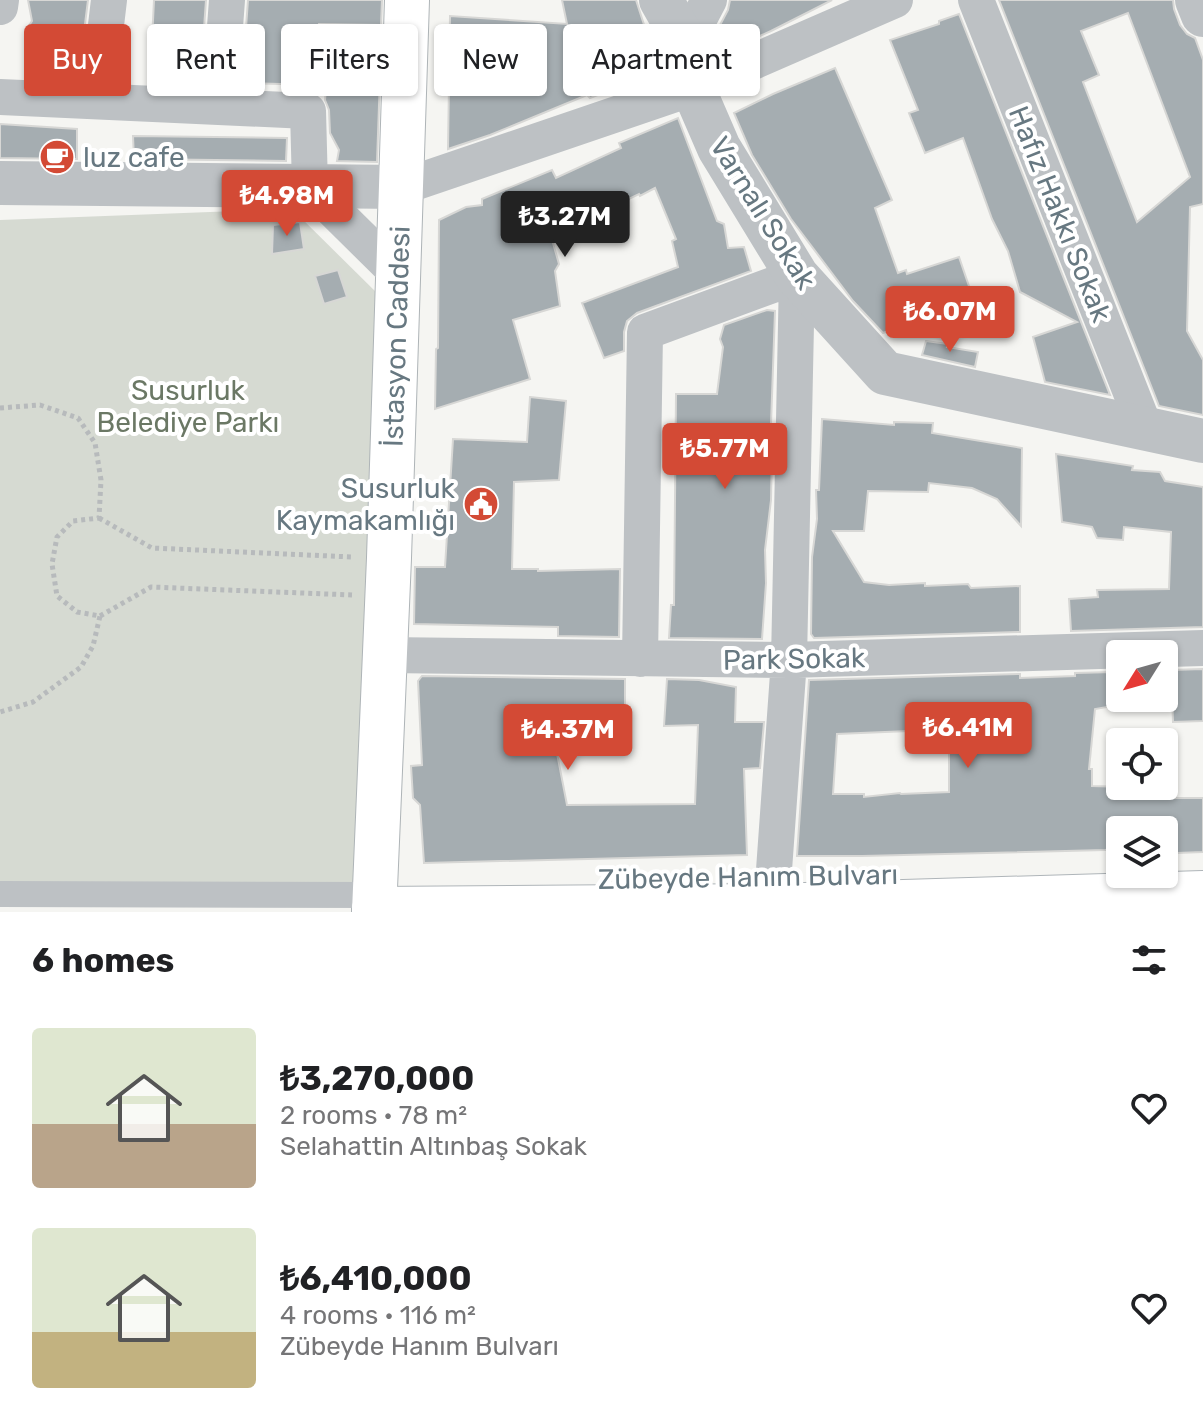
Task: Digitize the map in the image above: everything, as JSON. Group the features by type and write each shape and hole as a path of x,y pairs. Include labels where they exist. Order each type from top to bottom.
{"main road":[{"name":"İstasyon Caddesi","path":"375,900 407,0"},
{"name":"Zübeyde Hanım Bulvarı","path":"772,898 1106,871"},
{"path":"375,900 772,898 1189,887"}],"street":[{"path":"0,7 1,0"},
{"path":"97,101 109,0"},
{"path":"219,107 227,0"},
{"name":"Varnalı Sokak","path":"661,0 675,24"},
{"path":"696,24 709,0"},
{"path":"760,59 895,0"},
{"name":"Hafız Hakkı Sokak","path":"976,0 1145,428"},
{"path":"1197,0 1203,15"},
{"path":"0,183 402,187 669,96"},
{"name":"Varnalı Sokak","path":"696,96 719,148 797,276 885,373 1203,441"},
{"path":"0,97 308,111 310,187 398,274"},
{"path":"640,659 645,332 797,276 789,660 772,898"},
{"name":"Park Sokak","path":"385,655 789,660 1203,648"},
{"path":"0,894 375,900"}],"path":[{"path":"0,408 40,405 78,418 95,443 101,480 99,518"},
{"path":"99,518 152,548 388,577 151,587 100,616 77,612 57,596 52,564 57,537 73,521 99,518"},
{"path":"0,712 33,702 81,667 93,646 100,616"}],"green space":[{"name":"Susurluk Belediye Parkı","path":"292,209 381,297 357,882 0,882 0,220"}],"building":[{"path":"28,0 88,0 85,24 30,24"},
{"path":"154,0 206,0 204,24 153,24"},
{"path":"248,0 382,0 381,24 281,24 281,84 265,84 265,24 246,24"},
{"path":"562,0 636,0 644,24 567,24"},
{"path":"730,0 832,0 760,36 760,24 721,24"},
{"path":"999,0 1173,0 1180,25 1195,38 1203,60 1203,204 1190,207 1187,331 1203,360 1203,415 1159,406","holes":["1128,13 1190,177 1137,222 1083,82 1099,75 1081,31"]},
{"path":"959,14 1110,395 1045,382 1033,337 1077,322 1020,292 1008,251 992,219 963,138 925,153 909,113 918,110 890,40"},
{"path":"450,16 567,24 563,24 563,96 585,96 448,149 449,96 547,96 547,24 450,24"},
{"path":"835,68 892,200 875,208 898,273 906,270 907,274 959,257 973,298 883,333 853,301 791,219 752,155 734,113"},
{"path":"325,96 379,96 377,162 337,161 339,150 330,133 329,110"},
{"path":"678,118 717,221 724,224 728,248 744,247 751,271 637,313 627,321 624,351 604,358 582,303 678,267 672,241 676,239 655,188 639,194 551,236 559,264 555,271 560,306 513,320 530,379 435,409 439,220 466,207 482,205 482,199 552,170 556,178 621,148 619,143"},
{"path":"0,124 77,129 77,159 0,158"},
{"path":"133,136 287,138 286,161 134,159"},
{"path":"300,222 304,249 272,254 273,225"},
{"path":"338,270 347,297 324,304 315,276"},
{"path":"767,310 775,311 771,500 765,550 762,639 669,638 671,605 674,605 676,394 717,394 723,347 720,339 724,325"},
{"path":"926,341 978,352 975,367 922,355"},
{"name":"Susurluk Kaymakamlığı","path":"530,397 566,401 559,480 514,482 512,569 620,569 619,637 558,636 558,627 414,624 415,567 445,567 453,439 527,442"},
{"path":"822,419 894,425 894,422 933,423 932,433 1022,448 1021,526 997,499 972,488 929,483 928,492 868,491 864,531 833,531 864,582 889,585 925,583 925,586 968,584 971,588 1020,586 1020,632 814,638 811,634 812,557"},
{"path":"1056,454 1133,466 1132,470 1160,472 1165,481 1203,487 1203,627 1071,631 1069,599 1098,597 1097,590 1169,589 1171,532 1124,527 1123,540 1097,538 1092,527 1062,522"},
{"path":"1203,669 1203,721 1173,722 1173,712 1178,712 1178,670"},
{"path":"1106,672 1106,707 1095,709 1089,769 1092,769 1092,786 1106,786 1106,800 1203,798 1203,852 1178,853 1178,816 1106,816 1106,849 797,856 809,680 1020,674 1020,678 1075,676 1075,673","holes":["933,730 933,737 949,737 949,792 864,797 864,794 833,794 837,734"]},
{"path":"422,676 625,679 625,726 602,730 602,737 555,743 567,805 695,804 698,725 664,726 667,679 699,680 736,687 735,722 764,722 760,768 744,769 747,855 424,863 420,805 413,798 411,766 422,765 418,681"}],"place":[{"name":"luz cafe","path":"57,157"},
{"name":"Susurluk Kaymakamlığı","path":"481,504"}]}
